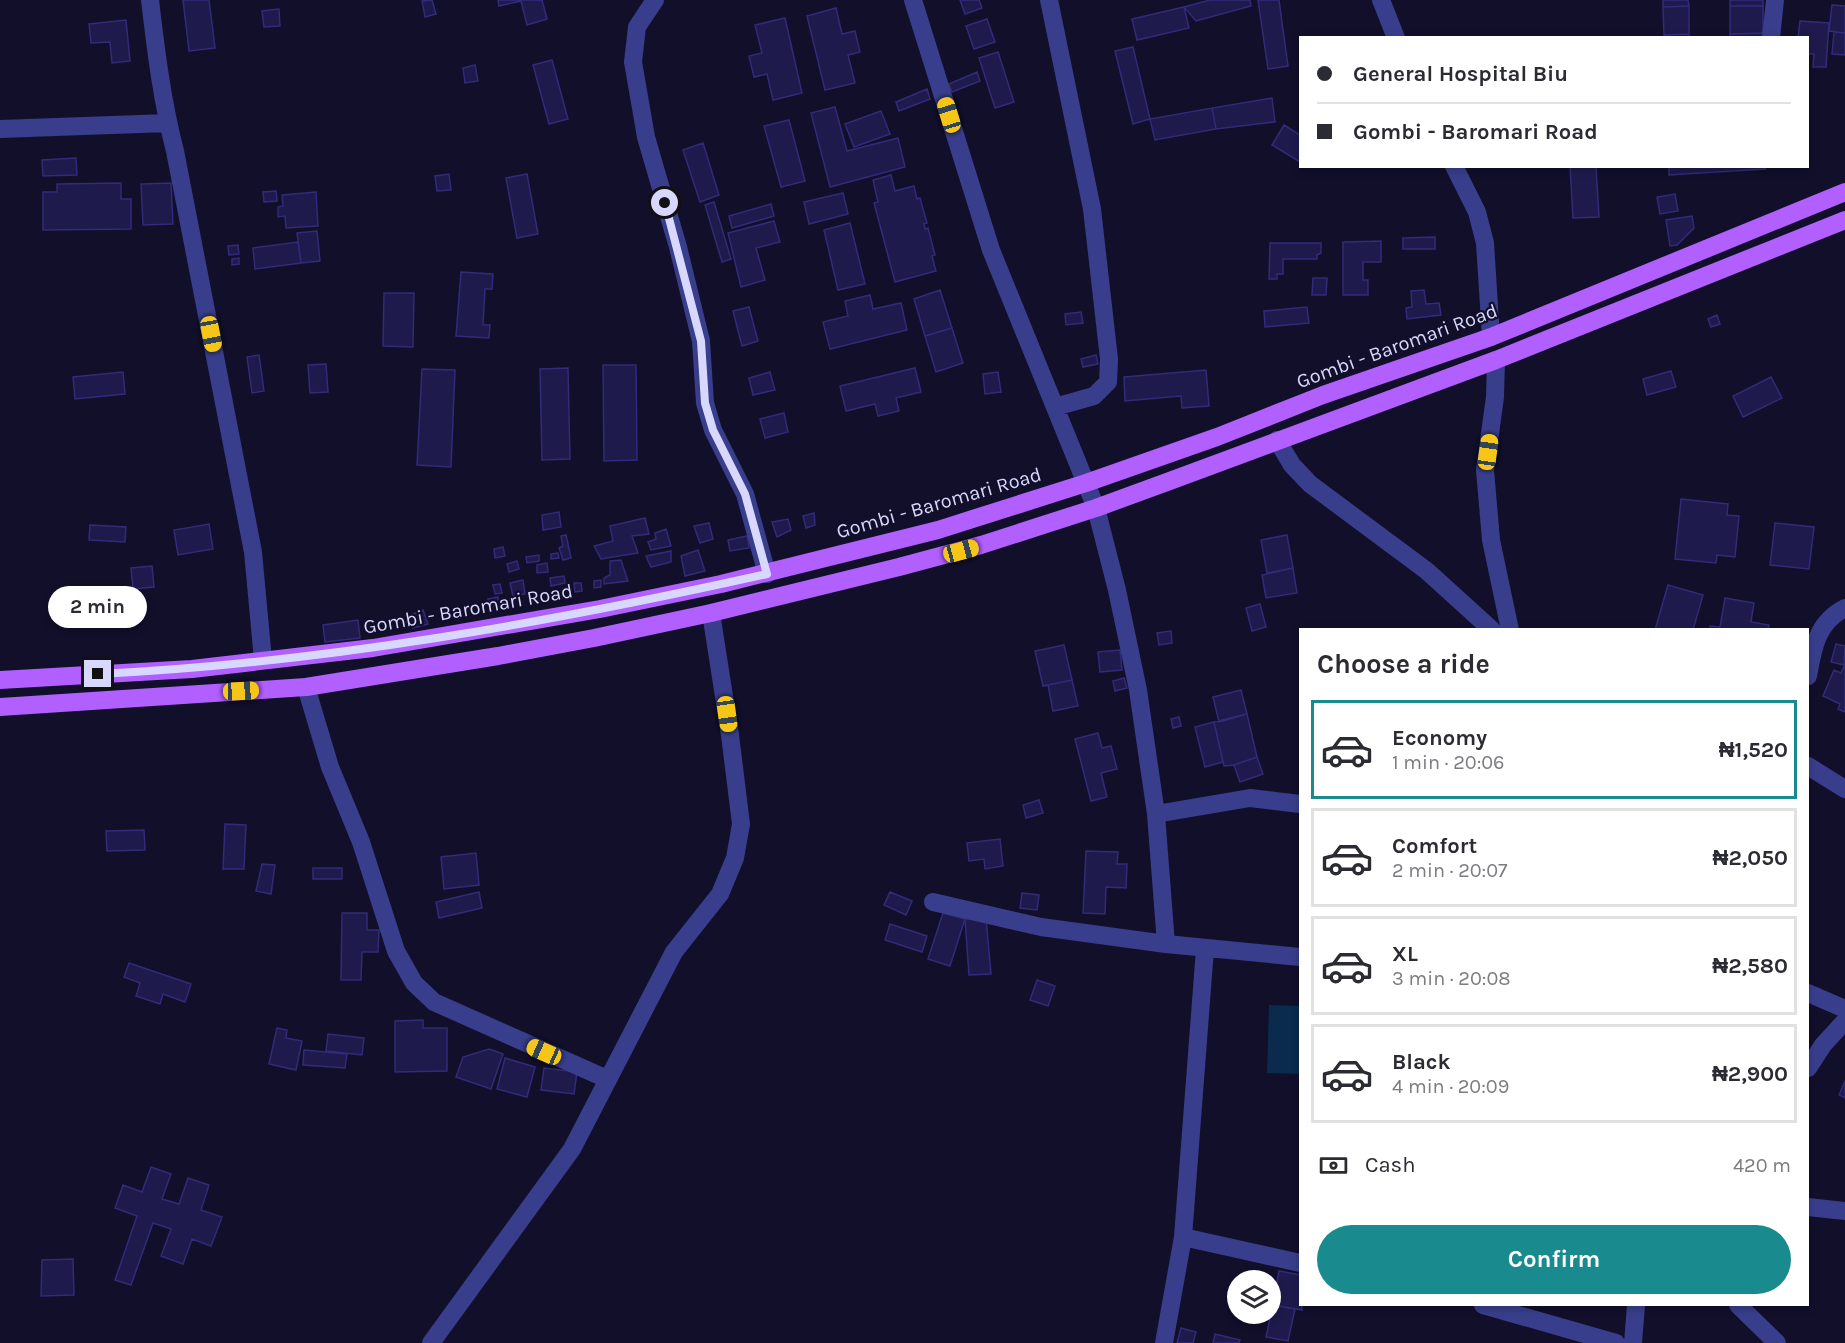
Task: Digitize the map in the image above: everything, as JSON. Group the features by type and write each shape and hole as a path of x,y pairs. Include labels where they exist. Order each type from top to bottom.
{"main road":[{"name":"Gombi - Baromari Road","path":"0,680 192,669 373,648 600,609 767,574 938,530 1086,483 1217,437 1323,395 1491,337 1845,192"},
{"path":"0,707 306,687 498,656 711,613 981,545 1096,508 1496,360 1845,220"},
{"path":"70,702 74,676"}],"street":[{"path":"150,0 159,75 253,552 263,660"},
{"path":"655,0 637,27 633,62 646,137 678,247 701,341 705,403 713,430 745,494 767,574"},
{"path":"913,0 991,250 1096,508 1117,590 1138,690 1156,814 1166,944"},
{"path":"1049,0 1092,209 1109,359 1108,382 1094,396 1055,408"},
{"path":"1381,0 1395,36"},
{"path":"1771,36 1775,0"},
{"path":"0,129 168,123"},
{"path":"1455,168 1477,212 1485,243 1491,337"},
{"path":"1496,360 1496,397 1485,470 1491,540 1510,628"},
{"path":"1277,440 1292,465 1310,484 1427,571 1490,628"},
{"path":"1809,670 1814,643 1832,615 1845,608"},
{"path":"431,1343 572,1149 674,952 720,894 735,858 741,824 711,613"},
{"path":"306,687 330,767 361,842 396,951 414,984 434,1002 607,1079"},
{"path":"1809,767 1845,789"},
{"path":"1156,814 1250,798 1299,804"},
{"path":"933,902 1041,927 1205,949 1299,957"},
{"path":"1164,1343 1183,1237 1205,949"},
{"path":"1809,993 1845,1009"},
{"path":"1809,1066 1823,1045 1845,1021"},
{"path":"1809,1207 1845,1211"},
{"path":"1183,1237 1299,1263"},
{"path":"1486,1306 1616,1343"},
{"path":"1633,1343 1636,1306"},
{"path":"1739,1306 1778,1343"}],"water":[{"path":"1269,1005 1299,1006 1299,1074 1267,1073"}],"building":[{"path":"183,0 209,0 215,48 189,51"},
{"path":"432,0 436,14 425,17 422,1"},
{"path":"498,0 542,0 547,19 527,25 521,1 499,6"},
{"path":"960,0 979,0 982,8 965,14"},
{"path":"1210,0 1250,0 1251,6 1196,21 1184,7"},
{"path":"1258,0 1279,0 1288,66 1268,69"},
{"path":"1663,0 1688,0 1689,6 1663,7"},
{"path":"1730,0 1763,0 1763,6 1730,6"},
{"path":"1832,5 1845,6 1845,33 1829,31"},
{"path":"1689,6 1689,34 1664,35 1663,7"},
{"path":"1730,6 1763,6 1763,33 1730,34"},
{"path":"1184,7 1189,28 1137,40 1132,19"},
{"path":"836,8 842,34 855,31 860,52 848,55 855,83 825,90 807,16"},
{"path":"279,9 280,26 264,27 262,11"},
{"path":"785,18 802,93 773,100 767,74 754,77 749,56 762,53 755,25"},
{"path":"987,19 995,42 974,49 966,26"},
{"path":"126,20 130,61 112,63 110,42 91,43 89,24"},
{"path":"1800,21 1829,23 1826,67 1813,67 1814,54 1809,54 1809,36 1798,36"},
{"path":"1834,32 1845,33 1845,55 1832,54"},
{"path":"1763,33 1763,36 1730,36 1730,34"},
{"path":"1689,34 1689,36 1664,36"},
{"path":"1133,47 1150,119 1133,124 1115,51"},
{"path":"998,52 1014,102 995,108 979,58"},
{"path":"552,60 568,119 549,124 533,65"},
{"path":"475,65 478,81 465,83 463,68"},
{"path":"977,72 980,81 952,92 949,84"},
{"path":"927,89 930,99 899,111 896,102"},
{"path":"1272,98 1275,122 1216,129 1212,108"},
{"path":"835,107 847,151 898,138 905,167 830,187 811,113"},
{"path":"1212,108 1216,129 1155,140 1150,119"},
{"path":"881,111 890,134 854,147 845,124"},
{"path":"789,120 805,181 781,187 764,126"},
{"path":"1284,125 1299,134 1299,161 1272,145"},
{"path":"703,143 719,195 700,202 683,150"},
{"path":"76,158 77,175 43,176 42,160"},
{"path":"1570,168 1596,168 1599,217 1573,218"},
{"path":"1669,168 1765,168 1765,169 1669,175"},
{"path":"449,174 451,190 437,191 435,176"},
{"path":"527,174 538,234 517,238 506,178"},
{"path":"891,175 895,191 914,186 917,199 920,198 927,223 924,224 925,229 928,228 935,255 932,256 936,271 895,282 874,203 878,202 873,180"},
{"path":"121,183 121,199 131,199 131,229 43,230 43,192 57,192 57,184"},
{"path":"171,183 173,224 143,225 141,184"},
{"path":"276,191 277,201 264,202 263,192"},
{"path":"316,192 318,226 286,228 285,216 278,217 278,207 283,206 282,195"},
{"path":"843,193 848,214 809,224 804,202"},
{"path":"1675,194 1678,211 1660,214 1657,197"},
{"path":"714,202 731,259 722,262 705,205"},
{"path":"771,204 774,216 732,228 729,216"},
{"path":"1692,216 1694,228 1677,245 1670,246 1666,220"},
{"path":"774,221 780,242 756,248 765,280 741,287 728,233"},
{"path":"850,223 865,284 838,290 824,230"},
{"path":"317,231 320,261 301,263 297,233"},
{"path":"1435,237 1435,249 1403,249 1403,238"},
{"path":"1381,241 1381,262 1363,262 1363,280 1368,280 1368,295 1343,295 1343,242"},
{"path":"298,242 301,263 255,269 253,248"},
{"path":"1270,243 1321,243 1321,253 1317,255 1317,259 1283,259 1283,274 1277,274 1277,279 1269,279"},
{"path":"238,245 239,254 229,255 228,246"},
{"path":"239,258 239,264 232,265 232,259"},
{"path":"461,272 493,274 492,289 485,289 483,325 490,325 489,338 456,336"},
{"path":"1313,278 1327,278 1326,295 1312,295"},
{"path":"940,290 952,328 925,336 914,299"},
{"path":"1424,290 1426,304 1439,303 1441,315 1407,319 1406,308 1412,307 1411,291"},
{"path":"384,293 414,293 413,347 383,346"},
{"path":"870,295 873,309 901,303 907,330 830,349 823,322 848,316 845,301"},
{"path":"749,307 758,341 742,346 733,311"},
{"path":"1307,307 1309,323 1265,327 1264,311"},
{"path":"1081,312 1083,323 1066,325 1065,314"},
{"path":"1717,315 1720,324 1711,327 1708,319"},
{"path":"952,328 963,363 936,372 925,336"},
{"path":"259,355 264,391 252,393 247,357"},
{"path":"1096,355 1098,364 1083,367 1081,359"},
{"path":"326,364 328,392 310,393 308,365"},
{"path":"603,365 636,365 637,460 604,461"},
{"path":"568,368 570,459 542,460 540,369"},
{"path":"915,368 921,392 896,398 899,411 878,416 875,404 846,411 840,386"},
{"path":"422,369 455,370 451,467 417,465"},
{"path":"1206,370 1209,406 1182,408 1181,396 1125,401 1124,377"},
{"path":"1671,371 1676,387 1647,395 1643,379"},
{"path":"123,372 125,394 75,399 73,377"},
{"path":"770,372 775,390 753,395 749,378"},
{"path":"998,372 1001,392 985,394 983,374"},
{"path":"1771,377 1782,398 1743,417 1733,396"},
{"path":"784,413 788,432 765,438 760,419"},
{"path":"1681,499 1728,504 1727,515 1739,516 1735,557 1717,555 1716,563 1675,559"},
{"path":"559,512 561,527 543,530 542,515"},
{"path":"814,513 815,525 806,528 803,516"},
{"path":"645,518 649,534 632,536 638,553 601,559 594,546 613,541 610,526"},
{"path":"788,519 791,530 777,537 772,522"},
{"path":"709,523 713,539 700,543 694,526"},
{"path":"1775,523 1814,527 1809,569 1770,565"},
{"path":"209,524 213,549 178,555 174,530"},
{"path":"90,525 126,527 125,542 89,540"},
{"path":"666,529 671,546 651,550 648,542 656,539 655,533"},
{"path":"566,535 571,558 563,560 559,548 563,546 561,536"},
{"path":"1287,535 1293,568 1267,573 1261,540"},
{"path":"747,536 749,548 730,551 728,540"},
{"path":"503,547 505,556 495,558 494,549"},
{"path":"698,550 705,571 685,576 681,556"},
{"path":"671,551 671,562 651,567 646,556"},
{"path":"558,553 559,558 551,559 551,554"},
{"path":"539,555 539,561 527,563 526,557"},
{"path":"621,560 628,581 604,584 604,578 610,575 610,561"},
{"path":"517,561 519,569 509,572 507,564"},
{"path":"547,563 548,572 537,573 537,565"},
{"path":"152,566 154,587 133,589 131,568"},
{"path":"1293,568 1297,593 1266,598 1262,575"},
{"path":"564,576 565,583 551,586 550,578"},
{"path":"523,580 525,594 513,596 510,583"},
{"path":"601,580 601,587 594,588 594,581"},
{"path":"574,583 581,583 582,591 575,592"},
{"path":"500,584 502,593 495,594 493,585"},
{"path":"1668,585 1703,595 1694,628 1656,628"},
{"path":"498,597 499,605 490,607 488,599"},
{"path":"1725,598 1754,603 1751,622 1769,625 1768,628 1710,628 1710,626 1720,627"},
{"path":"1260,604 1266,627 1252,631 1246,608"},
{"path":"423,610 428,624 413,628 408,616"},
{"path":"358,620 360,638 325,642 323,625"},
{"path":"1171,631 1172,643 1159,645 1157,633"},
{"path":"1836,644 1845,646 1844,665 1831,662"},
{"path":"1064,645 1072,680 1043,686 1035,651"},
{"path":"1120,650 1122,670 1100,672 1098,652"},
{"path":"1845,664 1845,712 1838,709 1840,704 1823,696 1834,670 1841,673"},
{"path":"1124,678 1127,688 1115,691 1113,681"},
{"path":"1072,680 1078,706 1053,711 1048,685"},
{"path":"1241,690 1247,714 1219,722 1213,697"},
{"path":"1247,714 1257,757 1224,766 1214,722"},
{"path":"1179,717 1181,726 1173,728 1171,719"},
{"path":"1214,722 1223,762 1205,767 1195,727"},
{"path":"1098,733 1102,748 1111,746 1117,769 1101,773 1107,797 1091,801 1075,739"},
{"path":"1257,757 1263,774 1240,782 1234,765"},
{"path":"1039,800 1043,813 1026,818 1023,805"},
{"path":"225,824 246,825 244,869 223,869"},
{"path":"144,830 145,850 107,851 106,831"},
{"path":"1000,839 1003,866 985,869 984,859 969,861 967,843"},
{"path":"1086,851 1118,852 1117,864 1127,864 1126,888 1106,887 1105,914 1083,913"},
{"path":"476,853 479,885 444,889 441,857"},
{"path":"262,864 275,865 271,894 256,891"},
{"path":"313,868 342,868 342,879 313,879"},
{"path":"479,892 482,908 439,918 436,902"},
{"path":"890,892 912,901 906,915 884,905"},
{"path":"1022,893 1039,895 1037,910 1020,908"},
{"path":"342,913 367,913 367,930 379,930 378,952 362,952 361,980 341,980"},
{"path":"943,913 965,919 950,966 928,959"},
{"path":"986,918 991,974 969,975 965,919"},
{"path":"890,924 927,936 922,952 885,940"},
{"path":"129,963 191,984 185,1002 163,994 160,1004 136,996 140,983 124,977"},
{"path":"1037,980 1055,986 1048,1006 1030,1000"},
{"path":"423,1020 423,1028 447,1028 447,1071 395,1072 395,1021"},
{"path":"277,1028 287,1030 286,1038 302,1041 296,1070 269,1064"},
{"path":"328,1034 364,1038 362,1055 326,1051"},
{"path":"489,1049 503,1054 491,1089 456,1077 463,1057"},
{"path":"304,1050 347,1054 345,1068 303,1065"},
{"path":"505,1058 535,1067 527,1097 497,1089"},
{"path":"544,1068 577,1072 574,1094 541,1090"},
{"path":"1845,1081 1845,1098 1839,1095"},
{"path":"151,1167 171,1174 162,1199 179,1204 188,1178 209,1185 201,1210 222,1217 211,1246 192,1239 183,1264 161,1256 171,1229 153,1223 131,1285 115,1280 137,1216 115,1208 123,1185 142,1192"},
{"path":"73,1259 74,1295 41,1296 42,1260"},
{"path":"1281,1271 1299,1275 1299,1306 1302,1306 1302,1310 1281,1306"},
{"path":"1281,1306 1295,1309 1288,1341 1266,1337 1269,1324 1281,1324"},
{"path":"1181,1328 1196,1332 1193,1343 1177,1343"},
{"path":"1215,1334 1240,1340 1239,1343 1213,1343"}],"route":[{"path":"98,674 192,669 373,648 600,609 767,574 745,494 713,430 705,403 701,341 665,203"}]}
